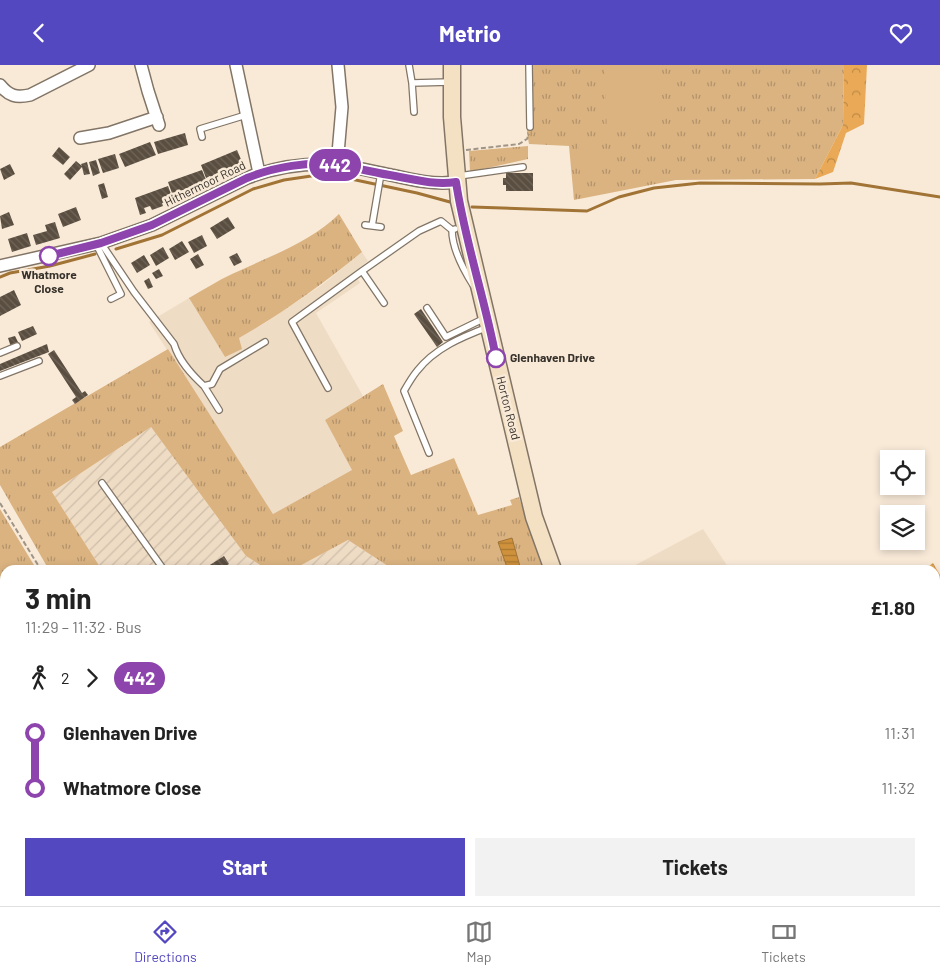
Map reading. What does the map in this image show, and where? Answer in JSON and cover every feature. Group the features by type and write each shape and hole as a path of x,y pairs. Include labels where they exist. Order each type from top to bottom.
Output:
{"street":[{"path":"0,85 7,93 19,97 30,95 89,65"},
{"path":"80,138 93,131 158,121 141,65"},
{"path":"236,65 259,173"},
{"path":"337,165 342,107 338,65"},
{"name":"Horton Road","path":"452,65 458,228 488,322 534,517 551,565"},
{"name":"Hithermoor Road","path":"0,266 99,243 152,225 259,173 287,167 337,165 380,176 430,183 456,179"}],"lane":[{"path":"409,65 414,112"},
{"path":"529,65 530,127"},
{"path":"412,83 452,82"},
{"path":"202,137 200,129 246,115"},
{"path":"456,179 524,167"},
{"path":"372,226 380,176"},
{"path":"328,388 292,322 419,231 441,221 458,228"},
{"path":"365,225 380,227"},
{"path":"99,243 121,294 111,299"},
{"path":"99,243 174,344 176,352 192,375 204,385 219,410"},
{"path":"362,271 384,303"},
{"path":"426,308 446,337 488,322"},
{"path":"429,453 404,391 417,370 443,347 488,322"},
{"path":"204,385 212,384 220,369 265,342"},
{"path":"0,353 17,346"},
{"path":"0,376 39,361"},
{"path":"102,483 160,565"}],"path":[{"path":"454,152 519,144 527,139 530,127"},
{"path":"0,503 38,565"}],"shaded area":[{"path":"362,252 368,261 354,272 360,283 316,313 363,396 325,420 353,470 273,514 149,322 189,298 225,357 238,338 265,323 323,284"},
{"path":"151,427 246,556 260,565 99,565 52,492"},
{"path":"703,529 727,565 635,565"},
{"path":"512,538 520,565 506,565 498,542"},
{"path":"348,540 386,565 301,565"}],"green space":[{"path":"530,65 844,65 843,125 815,179 676,180 574,200 569,146 529,144 527,133"},
{"path":"604,65 658,65 661,130 607,132"},
{"path":"844,65 867,65 864,124 846,133 833,172 815,179 843,125"},
{"path":"578,145 596,145 598,173 580,174"},
{"path":"528,146 528,159 470,172 469,151"},
{"path":"339,214 362,252 302,298 239,338 242,349 225,357 189,298 226,277 302,241 316,233"},
{"path":"168,349 273,514 352,470 325,420 383,384 403,431 394,436 411,475 454,458 478,515 512,505 510,500 519,497 541,565 386,565 348,540 301,565 260,565 246,556 151,427 52,492 99,565 46,565 0,485 0,447"},
{"path":"0,509 34,565 0,565"}],"building":[{"path":"185,133 188,145 158,154 154,142"},
{"path":"150,142 156,155 125,167 119,154"},
{"path":"59,147 70,157 63,165 52,156"},
{"path":"237,150 243,164 228,172 227,169 220,172 221,174 211,179 210,176 206,178 201,165"},
{"path":"115,154 119,168 103,173 98,159"},
{"path":"96,160 100,173 93,176 89,162"},
{"path":"76,161 82,166 81,164 87,162 90,174 84,175 82,167 70,180 64,174"},
{"path":"10,164 15,174 4,180 0,169"},
{"path":"202,170 208,185 203,186 203,184 187,192 186,189 177,192 178,194 173,196 168,182"},
{"path":"506,173 533,173 533,191 506,191 506,185 503,185 503,178 506,178"},
{"path":"104,183 108,197 102,199 98,185"},
{"path":"168,186 174,202 162,203 163,206 152,210 150,206 144,208 146,213 140,215 135,198"},
{"path":"76,207 81,220 63,227 58,214"},
{"path":"9,212 14,225 2,229 0,216"},
{"path":"228,217 235,228 217,239 210,228"},
{"path":"55,222 60,238 36,245 33,235 47,231 45,225"},
{"path":"27,233 31,246 12,252 8,239"},
{"path":"202,235 207,246 194,253 188,242"},
{"path":"182,241 189,252 175,260 169,249"},
{"path":"163,247 169,258 156,266 150,255"},
{"path":"237,253 242,262 234,266 229,257"},
{"path":"198,254 204,265 196,269 190,259"},
{"path":"144,255 150,265 137,273 131,263"},
{"path":"159,269 163,276 156,279 152,273"},
{"path":"149,278 153,287 148,289 144,281"},
{"path":"14,290 21,305 0,316 0,297"},
{"path":"421,309 443,342 437,347 414,314"},
{"path":"33,326 37,334 22,341 18,332"},
{"path":"15,336 19,344 11,347 8,338"},
{"path":"47,344 49,352 0,371 0,364"},
{"path":"54,350 82,393 85,391 88,395 75,404 72,400 76,397 48,354"},
{"path":"224,556 229,564 227,565 210,565"}],"waterway":[{"path":"116,249 162,235 253,189 284,180 318,175 351,179 450,202"},
{"path":"472,207 587,211 619,197 654,188 700,183 851,183 940,197"},
{"path":"0,277 10,273 50,266 95,254"}],"bus line":[{"name":"442","path":"49,256 101,243 152,225 247,178 259,173 287,167 321,164 337,165 430,183 456,182 481,300 490,326 496,358"}],"place":[{"name":"Whatmore Close","path":"49,256"},
{"name":"Glenhaven Drive","path":"496,358"}]}
